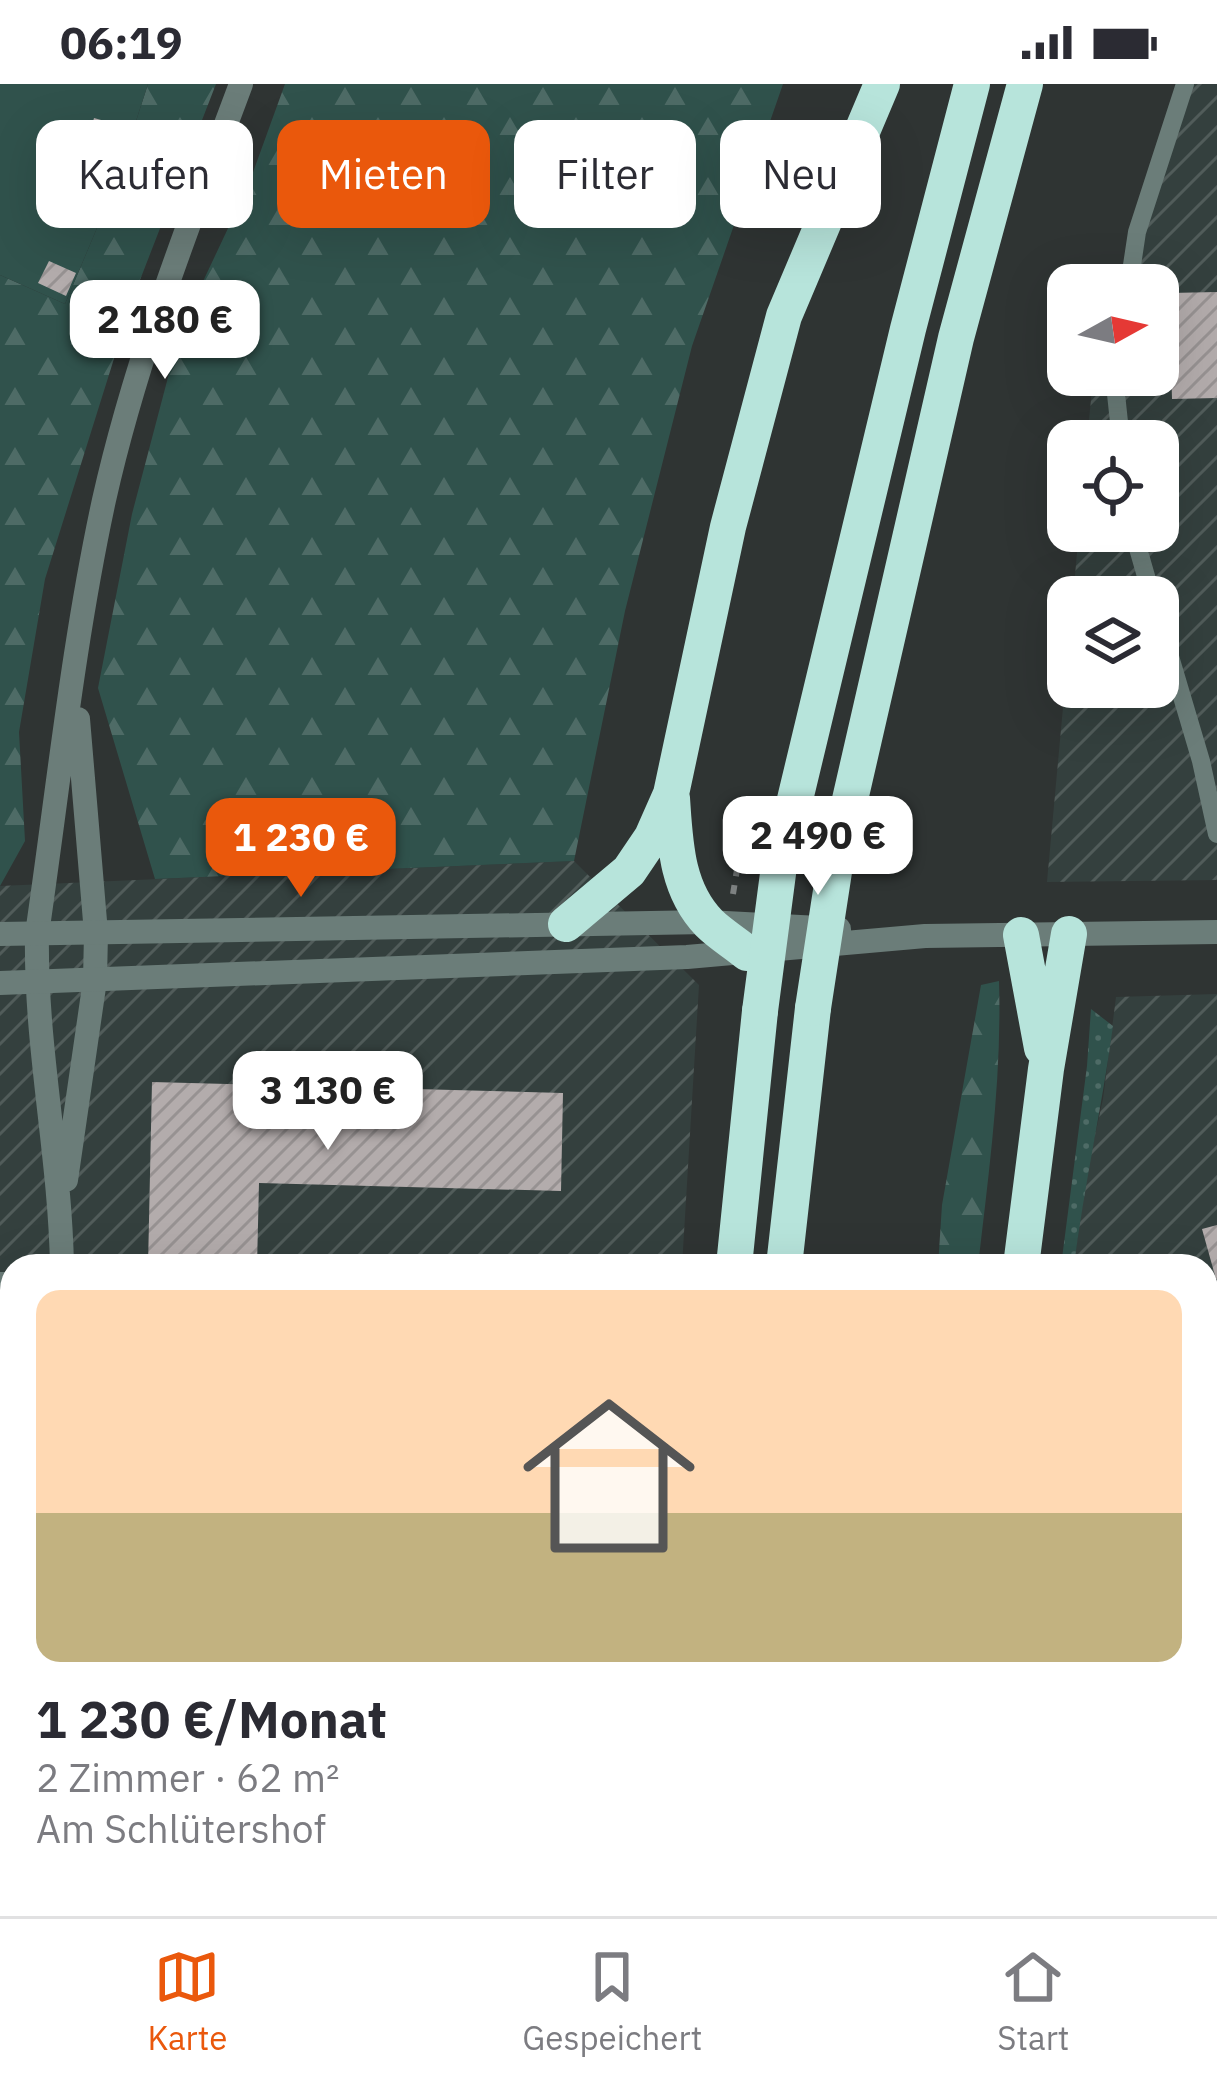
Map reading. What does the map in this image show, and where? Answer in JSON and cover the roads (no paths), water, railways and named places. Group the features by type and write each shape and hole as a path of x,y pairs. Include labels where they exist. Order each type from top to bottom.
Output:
{"highway":[{"path":"566,924 629,871 652,837 671,794 728,527 784,316 882,84"},
{"path":"735,1254 779,866 971,84"},
{"path":"785,1254 813,1008 835,865 956,338 1025,84"},
{"path":"671,794 683,883 707,922 747,953"},
{"path":"1023,1254 1069,934"},
{"path":"1021,935 1046,1069"}],"street":[{"path":"62,1254 36,982 37,934 83,608 136,372 241,84"},
{"path":"61,1218 95,980 96,933 74,678"},
{"path":"0,934 707,922 925,936 1217,932"},
{"path":"0,982 747,953 925,936"}],"lane":[{"path":"1132,264 1137,232 1185,84"},
{"path":"1179,687 1213,793 1217,834"}]}
